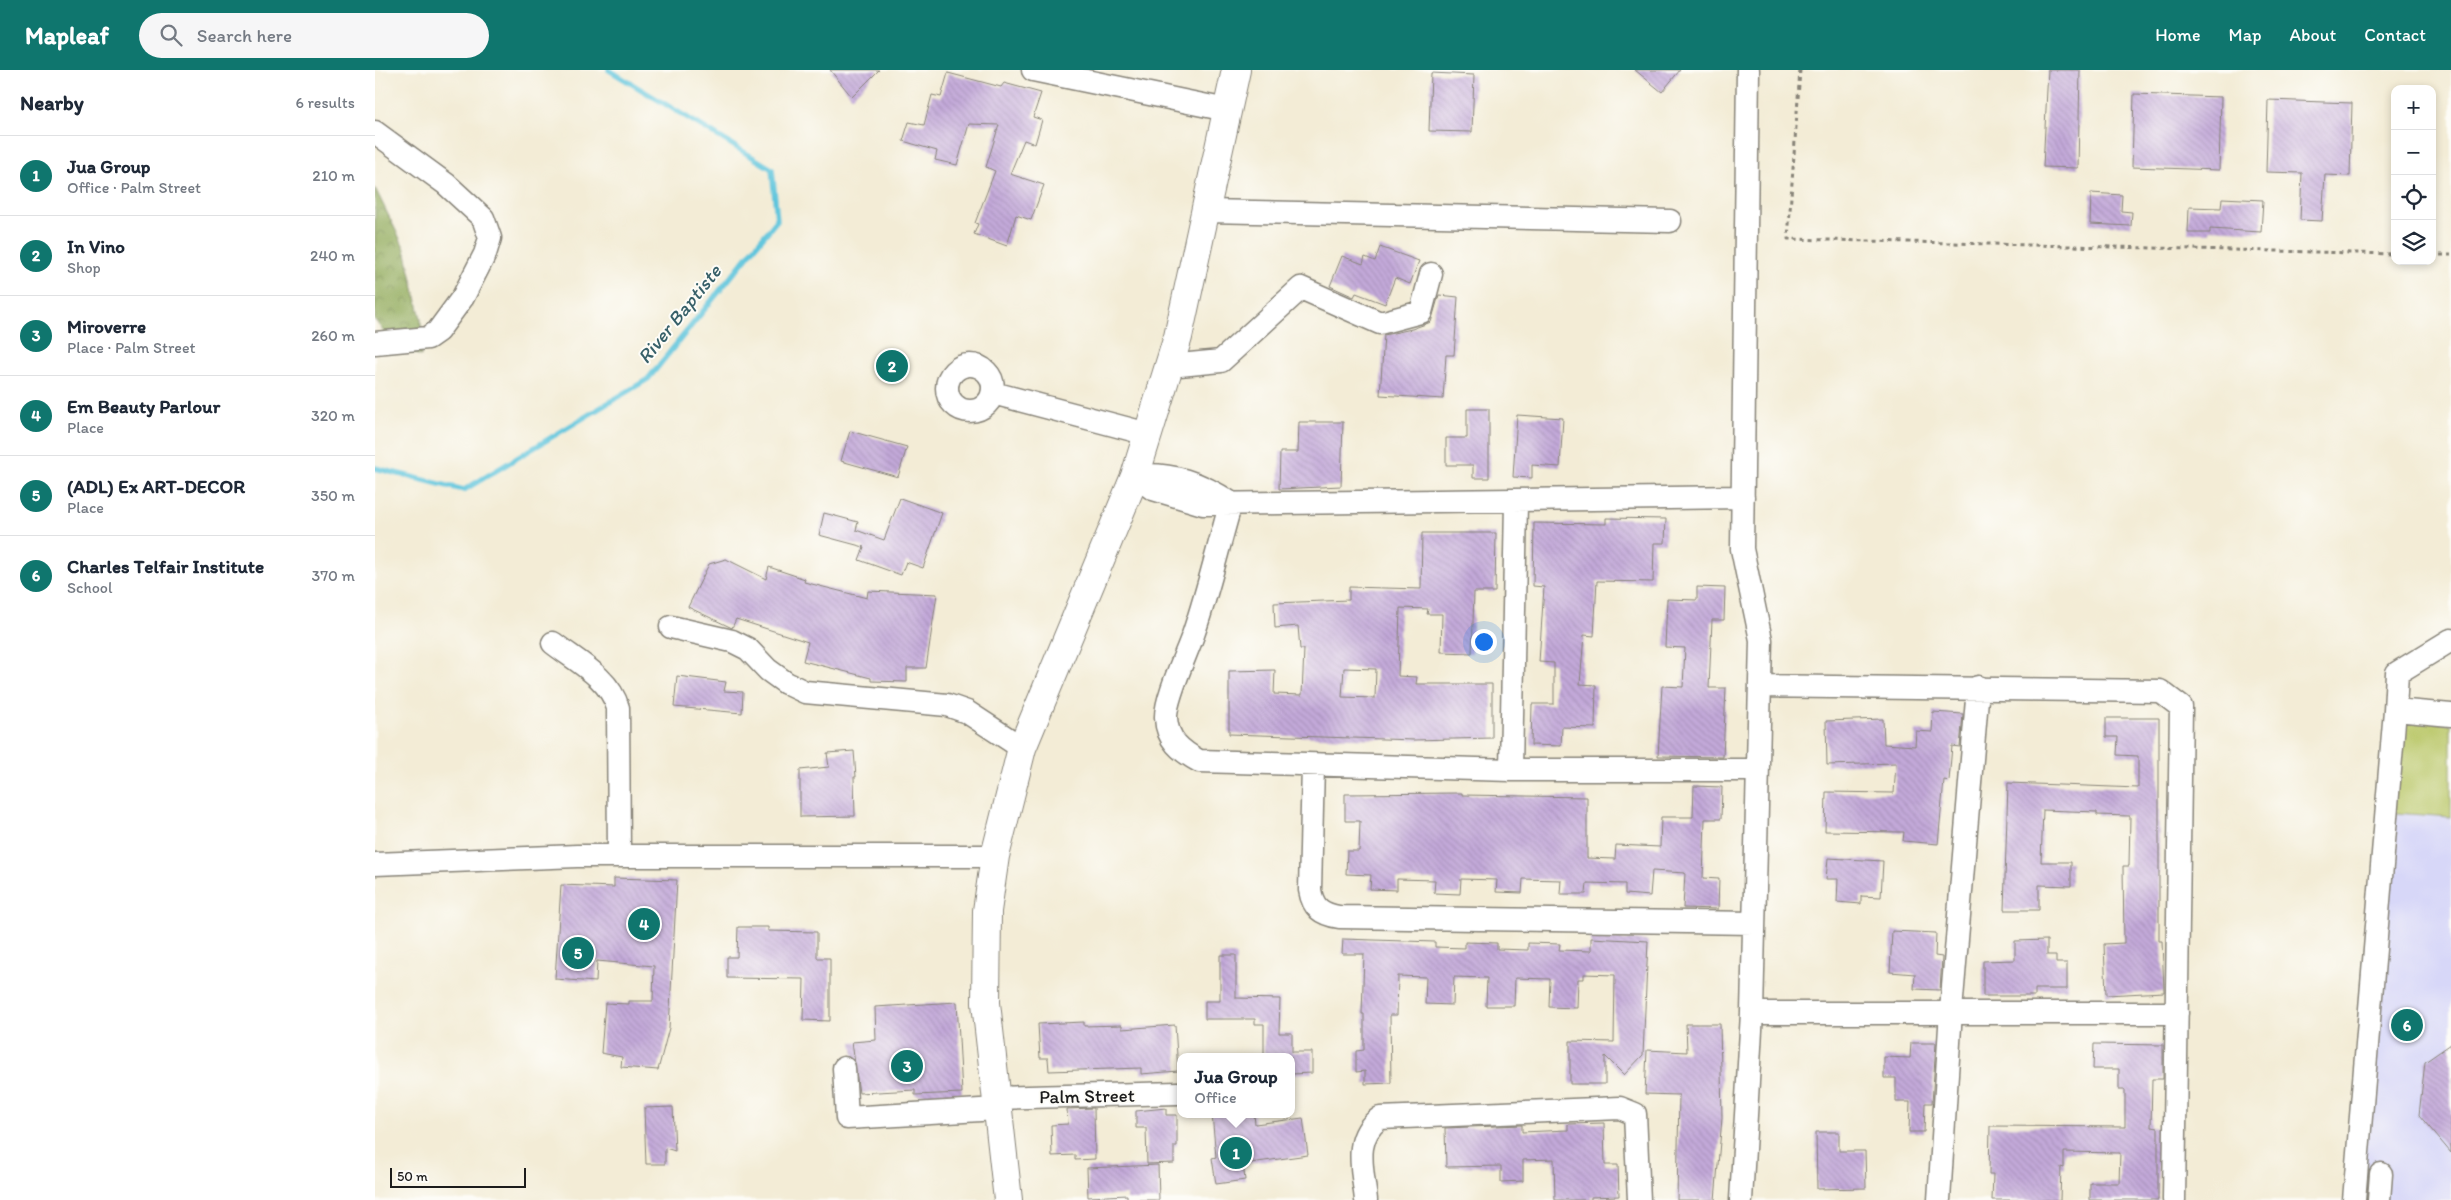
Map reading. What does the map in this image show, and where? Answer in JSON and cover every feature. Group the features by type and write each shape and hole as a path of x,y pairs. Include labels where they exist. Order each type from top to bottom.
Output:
{"main road":[{"path":"1008,1200 986,1003 987,911 995,856 1022,748 1135,476 1178,337 1236,70"}],"street":[{"path":"1033,70 1227,110"},
{"path":"1741,1200 1752,1013 1761,640 1742,549 1748,70"},
{"path":"375,132 446,184 483,218 490,238 485,254 463,297 438,331 428,338 378,343"},
{"path":"1205,211 1670,221"},
{"path":"1169,366 1221,362 1301,288 1380,323 1421,312 1431,274"},
{"path":"993,392 1148,434"},
{"path":"1135,476 1153,489 1203,504 1516,502 1743,497"},
{"path":"1511,770 1516,502"},
{"path":"1231,503 1193,633 1169,699 1166,718 1171,738 1181,752 1199,761 1313,765 1511,770 1757,770"},
{"path":"671,627 731,641 748,649 768,670 786,683 805,692 947,705 967,712 1022,748"},
{"path":"2354,1200 2397,673 2451,640"},
{"path":"553,643 605,684 614,694 618,708 619,856"},
{"path":"1760,686 1978,687 2160,691 2181,707 2174,1200"},
{"path":"1939,1200 1951,1012 1978,687"},
{"path":"2395,710 2451,714"},
{"path":"1313,765 1311,890 1312,900 1317,909 1326,915 1339,918 1754,922"},
{"path":"375,864 619,856 995,856"},
{"path":"1752,1013 2177,1013"},
{"name":"Palm Street","path":"844,1068 847,1118 996,1104 1177,1094"},
{"path":"1366,1200 1361,1142 1369,1126 1379,1118 1620,1108 1635,1114 1639,1200"},
{"path":"2379,1200 2381,1174"}],"path":[{"path":"1800,70 1788,239 2391,254"},
{"path":"2436,255 2451,255"}],"shaded area":[{"path":"2391,718 2451,724 2451,1200 2349,1200"}],"green space":[{"path":"375,188 405,249 421,319 421,356 391,342 375,320"},
{"path":"2391,718 2451,724 2451,817 2381,812"}],"building":[{"path":"830,70 879,70 852,97"},
{"path":"1635,70 1680,70 1662,92"},
{"path":"2048,70 2080,70 2078,168 2043,167"},
{"path":"948,73 1001,87 1004,83 1041,93 1033,117 1042,120 1035,144 1024,140 1010,174 1044,185 1031,220 1016,215 1007,246 974,234 978,224 975,223 995,171 986,167 999,125 969,124 957,165 935,160 937,151 903,141 909,122 924,125 932,95 941,97"},
{"path":"1431,73 1474,75 1472,132 1429,131"},
{"path":"2134,94 2221,97 2219,170 2132,167"},
{"path":"2268,100 2352,103 2350,176 2325,175 2322,221 2300,220 2302,173 2266,172"},
{"path":"2091,193 2122,195 2121,211 2132,212 2131,226 2090,224"},
{"path":"2222,198 2263,200 2261,232 2210,229 2210,233 2188,233 2189,207 2221,208"},
{"path":"1380,247 1419,261 1410,284 1395,278 1385,304 1356,293 1354,297 1330,286 1342,256 1363,264 1365,257 1375,261"},
{"path":"1439,295 1458,297 1454,355 1446,355 1443,399 1380,395 1384,335 1412,329 1431,322"},
{"path":"1467,409 1489,409 1489,478 1473,478 1473,465 1446,465 1446,438 1467,438"},
{"path":"1517,415 1563,418 1560,467 1532,465 1532,478 1513,477"},
{"path":"1299,422 1343,422 1341,486 1279,489 1280,452 1298,452"},
{"path":"850,431 907,447 898,477 841,461"},
{"path":"900,498 942,513 923,568 906,562 901,575 859,560 864,547 819,535 824,513 858,522 856,530 884,540"},
{"path":"1606,518 1666,519 1665,543 1654,543 1653,582 1597,581 1594,636 1584,635 1580,684 1596,685 1595,728 1562,727 1561,746 1531,745 1532,704 1554,704 1554,663 1539,662 1544,587 1533,586 1534,523 1606,524"},
{"path":"1422,533 1496,533 1495,592 1474,592 1472,653 1441,652 1442,614 1427,614 1428,609 1400,608 1398,676 1417,677 1416,684 1492,684 1492,738 1414,740 1229,734 1229,671 1275,670 1274,694 1302,695 1304,649 1300,649 1298,626 1275,628 1274,603 1349,600 1349,587 1421,589","holes":["1344,668 1376,669 1375,698 1342,697"]},
{"path":"726,559 766,579 769,567 805,579 804,582 867,598 868,591 937,594 926,668 907,668 907,682 871,681 871,678 803,661 808,642 736,619 732,628 688,607 709,564"},
{"path":"1697,587 1725,588 1724,620 1712,620 1709,688 1726,688 1723,757 1658,756 1662,686 1683,687 1685,648 1665,647 1667,599 1697,600"},
{"path":"677,676 726,682 724,691 743,692 742,713 674,707"},
{"path":"1933,712 1963,714 1960,747 1952,746 1949,781 1944,780 1938,844 1903,841 1904,832 1825,831 1826,792 1894,793 1896,763 1827,765 1826,721 1883,719 1884,744 1915,746 1916,731 1932,732"},
{"path":"2106,718 2159,718 2159,941 2162,941 2164,992 2106,995 2104,944 2124,943 2123,866 2129,866 2130,816 2097,815 2097,812 2043,810 2041,862 2071,862 2071,886 2039,885 2039,910 2004,910 2008,783 2138,788 2138,756 2117,755 2118,737 2106,737"},
{"path":"854,751 856,777 854,777 855,816 800,817 800,770 829,767 827,753"},
{"path":"1694,786 1722,787 1721,819 1705,819 1703,878 1719,879 1718,909 1683,908 1685,873 1652,871 1650,896 1625,894 1625,884 1587,883 1586,894 1560,894 1561,880 1523,879 1522,893 1496,892 1497,880 1461,879 1460,894 1434,893 1435,880 1397,879 1397,890 1370,889 1371,875 1346,874 1347,851 1359,851 1360,821 1345,821 1345,794 1462,793 1462,795 1587,797 1587,858 1615,859 1616,845 1660,847 1661,817 1693,817"},
{"path":"1828,858 1883,861 1881,897 1861,896 1861,904 1837,902 1838,879 1826,879"},
{"path":"614,878 677,880 669,1028 658,1070 621,1067 622,1057 601,1053 605,1003 629,1004 629,1001 653,1001 654,966 597,961 596,982 555,979 561,885 614,887"},
{"path":"738,927 768,927 768,931 817,932 817,958 830,958 830,1021 803,1020 804,979 727,978 727,957 737,957"},
{"path":"1892,931 1936,933 1935,956 1942,957 1940,990 1914,989 1915,974 1890,972"},
{"path":"1591,938 1648,941 1643,1055 1624,1075 1605,1056 1605,1084 1570,1084 1570,1041 1614,1042 1615,975 1584,974 1584,979 1578,979 1577,1008 1549,1007 1550,979 1515,978 1514,1006 1486,1006 1487,978 1454,977 1453,1005 1425,1004 1426,977 1398,976 1397,1015 1390,1015 1391,1083 1365,1084 1365,1071 1356,1072 1356,1051 1364,1050 1364,1014 1362,1014 1364,954 1342,954 1343,939 1435,942 1435,947 1465,948 1465,942 1497,943 1497,949 1528,950 1528,943 1560,944 1559,950 1591,951"},
{"path":"2047,940 2047,955 2056,955 2056,963 2067,963 2067,989 2035,989 2035,996 1983,996 1983,961 2015,960 2015,941"},
{"path":"1220,955 1236,955 1236,998 1280,999 1279,1033 1292,1033 1292,1052 1312,1052 1312,1073 1295,1074 1295,1053 1264,1053 1264,1024 1255,1024 1255,1019 1205,1019 1205,1001 1220,1001"},
{"path":"957,1002 962,1093 915,1095 915,1090 859,1093 852,1042 876,1040 875,1007"},
{"path":"1084,1022 1084,1026 1122,1025 1122,1029 1175,1025 1177,1071 1141,1074 1141,1068 1049,1071 1048,1058 1040,1058 1038,1024"},
{"path":"1686,1024 1720,1024 1722,1118 1715,1200 1677,1200 1679,1095 1645,1094 1647,1050 1687,1052"},
{"path":"1911,1043 1936,1043 1932,1103 1925,1103 1924,1132 1909,1132 1910,1102 1896,1102 1896,1078 1884,1078 1884,1057 1910,1058"},
{"path":"2094,1044 2163,1045 2163,1079 2152,1079 2151,1127 2158,1128 2158,1200 2090,1200 2090,1183 2119,1183 2120,1153 2064,1152 2064,1168 2061,1167 2060,1200 1992,1200 1993,1174 1989,1174 1990,1126 2125,1127 2125,1090 2119,1090 2119,1069 2093,1069"},
{"path":"2451,1044 2451,1153 2419,1115 2425,1062"},
{"path":"673,1107 675,1151 665,1148 665,1164 646,1164 644,1108"},
{"path":"1094,1108 1095,1159 1075,1160 1075,1155 1052,1156 1051,1125 1068,1124 1067,1109"},
{"path":"1166,1108 1166,1115 1177,1115 1177,1146 1174,1146 1174,1163 1147,1164 1146,1128 1136,1128 1136,1111"},
{"path":"1212,1118 1254,1118 1255,1124 1303,1118 1308,1155 1243,1164 1245,1180 1216,1184 1212,1158 1216,1157"},
{"path":"1604,1123 1605,1165 1618,1165 1619,1196 1591,1197 1591,1200 1555,1200 1554,1159 1523,1160 1523,1181 1501,1182 1501,1166 1446,1167 1445,1128 1522,1125 1522,1132 1568,1130 1568,1124"},
{"path":"1816,1132 1839,1132 1839,1151 1865,1151 1866,1188 1817,1189"},
{"path":"1158,1165 1159,1200 1127,1200 1127,1195 1088,1197 1087,1168"}],"waterway":[{"name":"River Baptiste","path":"375,468 464,490 648,379 777,220 772,169 609,70"}],"place":[{"name":"In Vino","path":"892,366"},
{"name":"Em Beauty Parlour","path":"644,924"},
{"name":"(ADL) Ex ART-DECOR","path":"578,953"},
{"name":"Charles Telfair Institute","path":"2407,1025"},
{"name":"Miroverre","path":"907,1066"},
{"name":"Jua Group","path":"1236,1153"}]}
